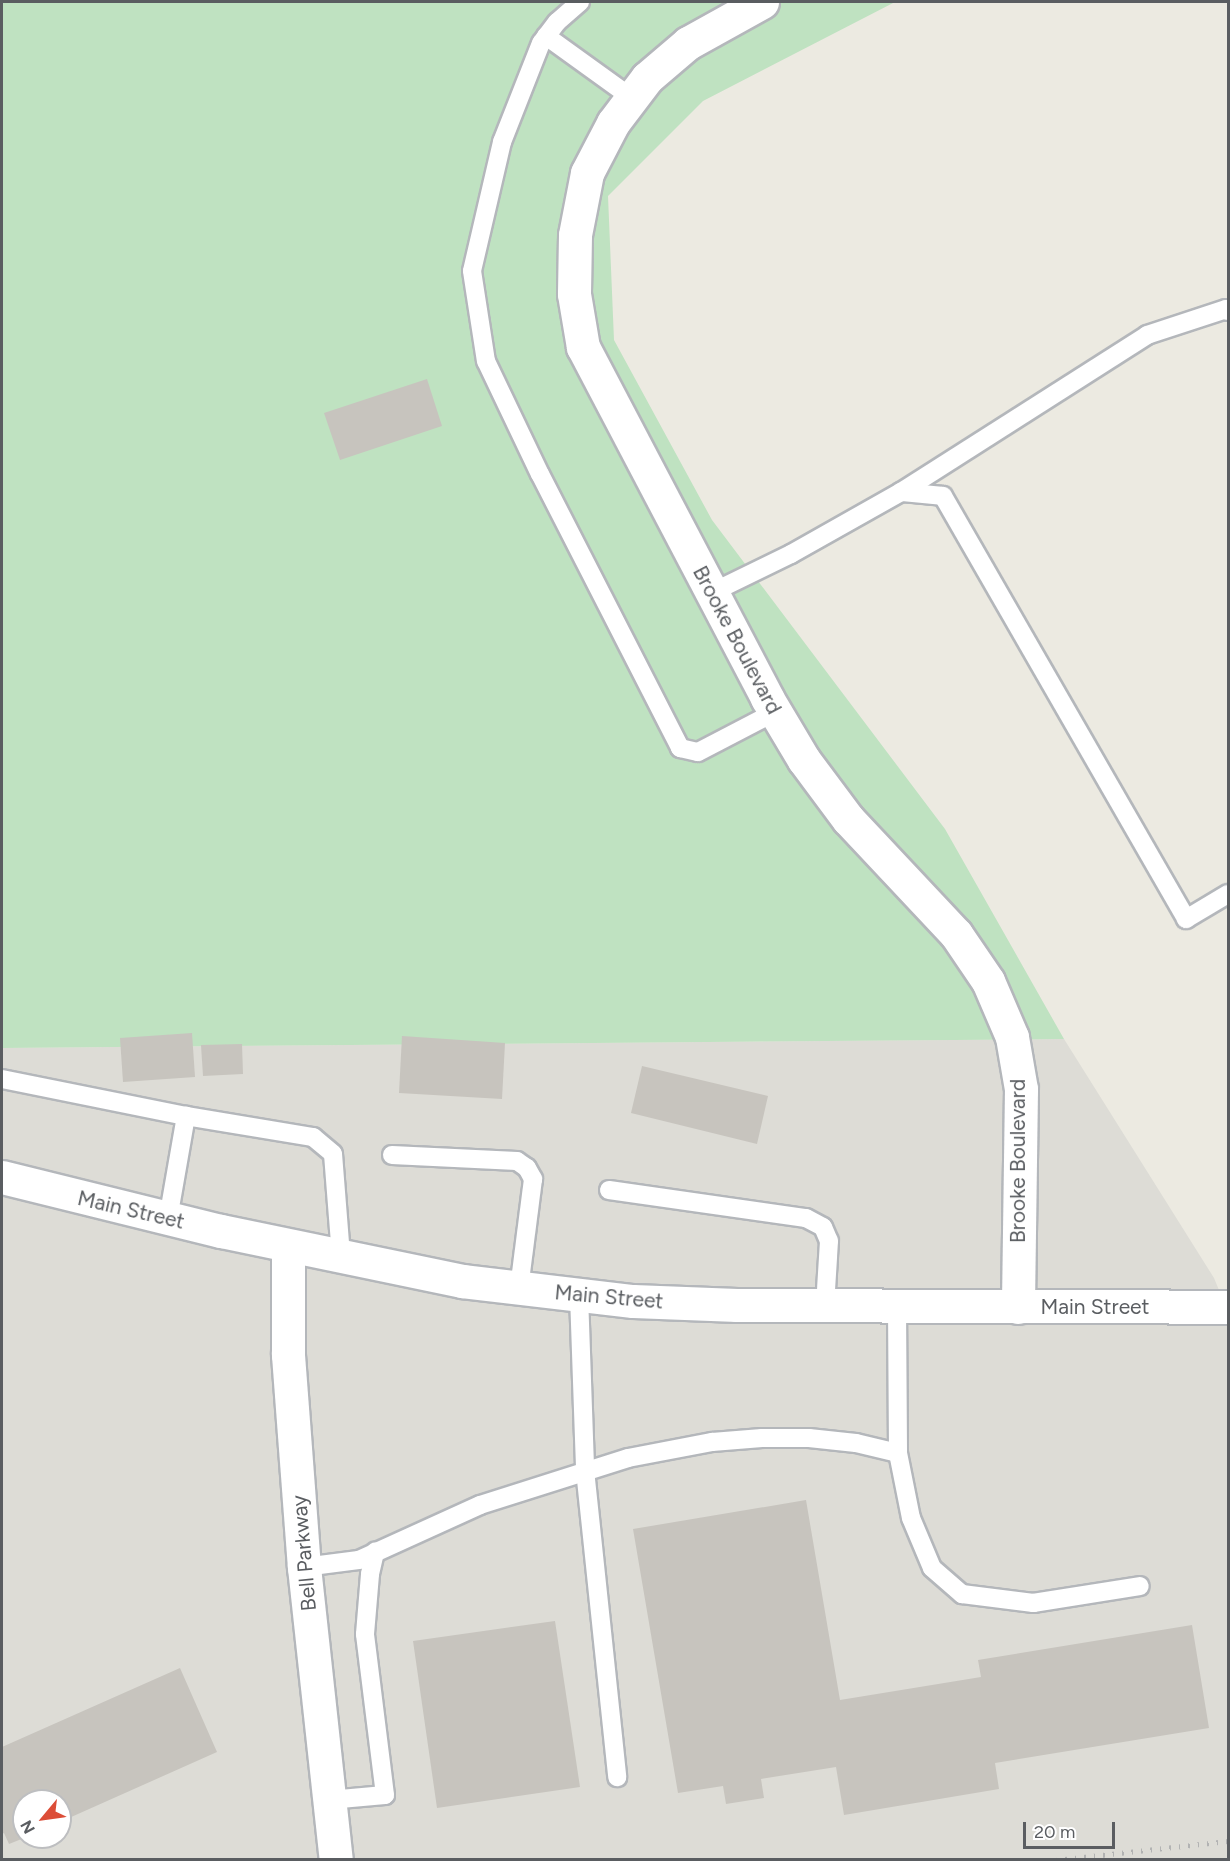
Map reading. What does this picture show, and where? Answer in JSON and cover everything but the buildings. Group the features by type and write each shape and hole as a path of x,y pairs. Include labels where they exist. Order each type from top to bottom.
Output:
{"street":[{"name":"Brooke Boulevard","path":"762,2 688,43 647,78 613,123 587,173 575,235 574,294 583,346 711,593 775,712 804,760 848,819 956,934 988,981 1012,1037 1021,1089 1018,1307"},
{"name":"Main Street","path":"2,1177 168,1219 462,1281 633,1301 825,1306 1228,1306"},
{"name":"Bell Parkway","path":"288,1246 288,1356 304,1567 336,1860"}],"lane":[{"path":"580,2 556,22 546,36 502,142 472,271 486,361 540,474 680,748 698,752 775,712"},
{"path":"546,36 632,98"},
{"path":"711,593 791,554 901,492 1148,335 1228,310"},
{"path":"901,492 943,496 1186,919 1228,894"},
{"path":"2,1079 186,1116 313,1137 333,1154 341,1256"},
{"path":"168,1219 186,1116"},
{"path":"392,1155 517,1161 527,1168 533,1179 519,1288"},
{"path":"609,1190 806,1218 823,1227 829,1241 825,1306"},
{"path":"579,1295 585,1470 617,1778"},
{"path":"897,1306 898,1453 911,1518 932,1568 962,1594 1033,1603 1140,1587"},
{"path":"304,1567 359,1560 480,1505 628,1458 712,1442 762,1438 808,1438 856,1443 898,1453"},
{"path":"328,1800 385,1795 365,1631 370,1574 375,1552"}],"shaded area":[{"path":"1064,1039 1214,1278 1228,1312 1228,1859 2,1859 2,1048"}],"green space":[{"path":"2,2 895,2 703,101 608,196 614,340 712,520 945,829 1064,1039 2,1048"}],"railway":[{"path":"1056,1860 1228,1841"}]}
